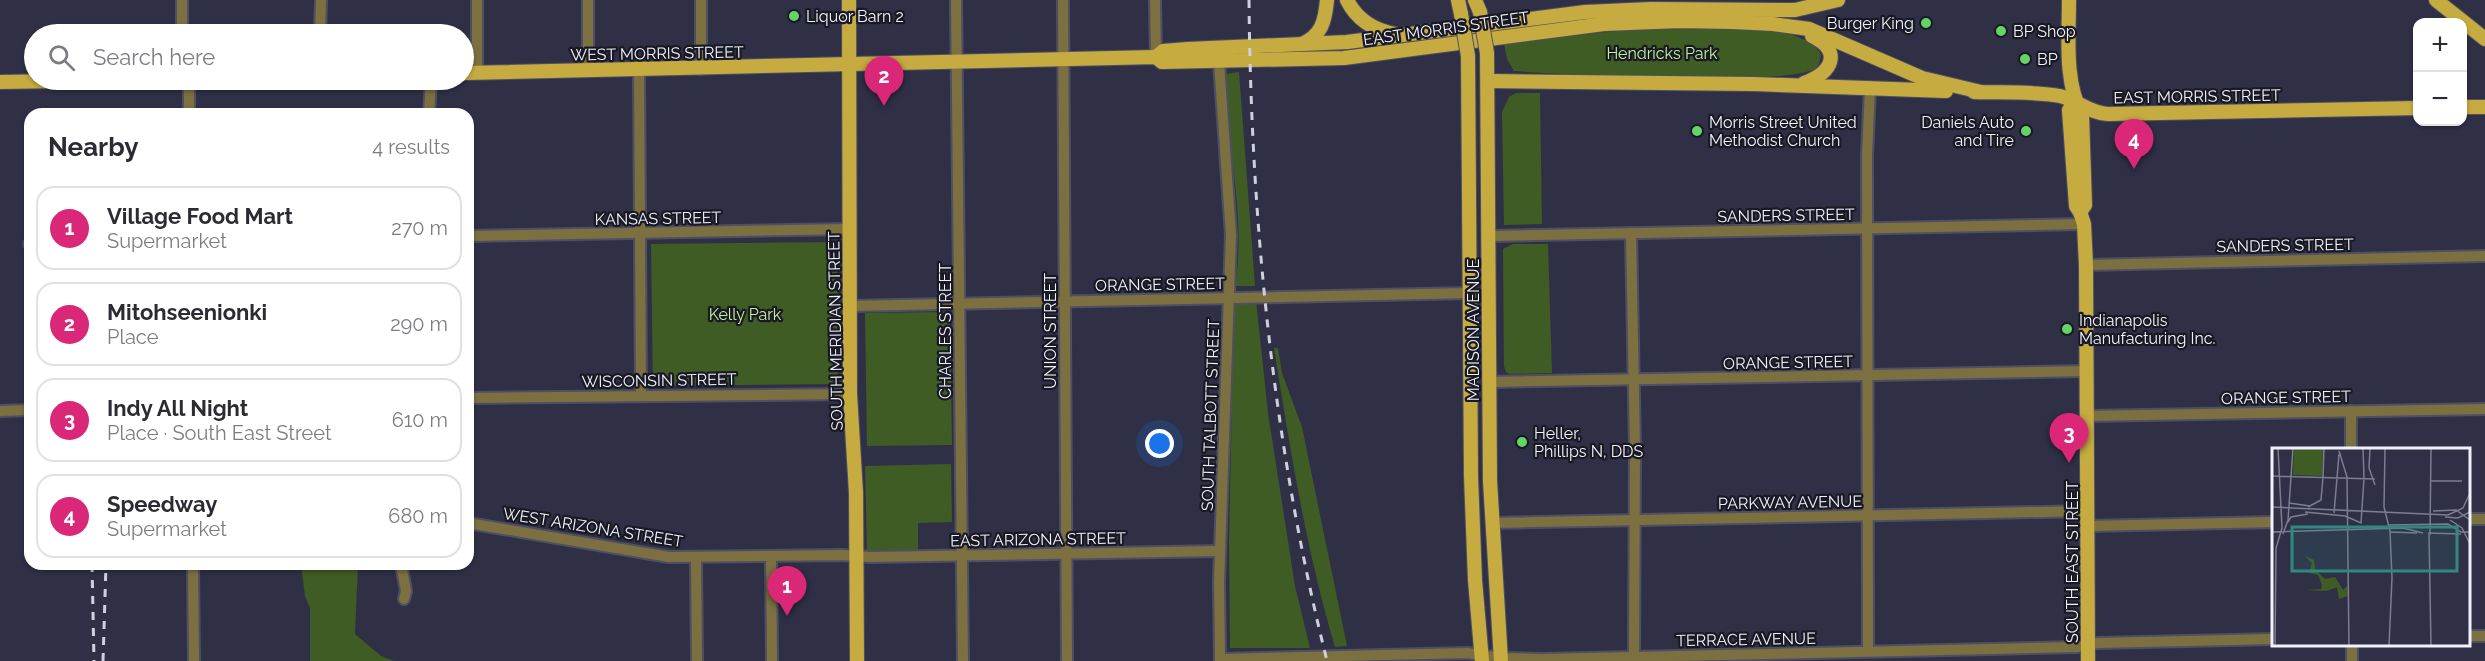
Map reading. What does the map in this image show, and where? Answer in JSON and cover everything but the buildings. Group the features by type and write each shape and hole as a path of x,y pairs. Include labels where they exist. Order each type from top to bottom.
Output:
{"main road":[{"name":"SOUTH MERIDIAN STREET","path":"849,0 850,394 856,493 857,661"},
{"path":"1296,46 1311,40 1321,29 1327,0"},
{"path":"1347,0 1359,18 1374,29 1397,34 1418,35"},
{"path":"1786,10 1805,0"},
{"name":"EAST MORRIS STREET","path":"850,64 1156,57 1163,51 1296,46 1418,35 1585,12 1651,9 1786,10 1814,7 1838,0"},
{"name":"SOUTH EAST STREET","path":"2069,0 2070,77 2075,102 2069,110 2070,131 2076,206 2082,218 2086,265 2088,661"},
{"path":"2436,0 2485,39"},
{"name":"MADISON AVENUE","path":"1477,6 1487,53 1489,81 1492,523 1501,660"},
{"name":"MADISON AVENUE","path":"1460,7 1468,56 1471,498 1481,658"},
{"name":"EAST MORRIS STREET","path":"1156,57 1162,62 1344,58 1623,23 1680,21 1773,24 1809,29 1922,78 1981,92"},
{"path":"1773,24 1807,33 1823,42 1830,52 1826,71 1820,77 1798,86"},
{"name":"WEST MORRIS STREET","path":"474,73 850,64"},
{"name":"EAST MORRIS STREET","path":"1489,81 1798,86 1981,92 2056,96 2075,102 2090,111 2108,114 2413,108"},
{"path":"0,82 24,82"},
{"path":"2467,107 2485,107"}],"street":[{"path":"182,24 183,0"},
{"path":"320,24 321,0"},
{"path":"474,31 477,0"},
{"path":"588,0 588,71"},
{"path":"701,0 701,69"},
{"name":"CHARLES STREET","path":"956,0 963,661"},
{"name":"UNION STREET","path":"1063,0 1067,661"},
{"path":"1155,0 1156,57"},
{"name":"SOUTH TALBOTT STREET","path":"1219,62 1231,235 1220,551 1220,660"},
{"path":"639,70 641,396"},
{"path":"1868,651 1867,228 1870,88"},
{"path":"189,90 189,108"},
{"path":"429,108 430,90"},
{"name":"SANDERS STREET","path":"1489,236 1867,228 2082,218"},
{"name":"KANSAS STREET","path":"474,236 849,229"},
{"path":"1631,232 1635,520 1634,659"},
{"name":"SANDERS STREET","path":"2086,265 2485,256"},
{"name":"ORANGE STREET","path":"850,306 1470,292"},
{"name":"ORANGE STREET","path":"1490,382 2087,371"},
{"name":"WISCONSIN STREET","path":"474,398 850,394"},
{"name":"ORANGE STREET","path":"2087,416 2485,409"},
{"path":"0,411 24,410"},
{"path":"2351,411 2351,448"},
{"name":"PARKWAY AVENUE","path":"1492,523 2088,511"},
{"path":"2088,526 2272,522"},
{"name":"WEST ARIZONA STREET","path":"474,524 662,556 857,556"},
{"name":"EAST ARIZONA STREET","path":"857,556 1220,551"},
{"path":"771,556 772,661"},
{"path":"696,557 697,661"},
{"path":"193,570 194,661"},
{"path":"402,570 406,591 404,599"},
{"name":"TERRACE AVENUE","path":"1220,660 1467,653 1481,658 1501,660 1739,658 1868,651 2272,639"},
{"path":"1951,649 1951,661"}],"green space":[{"name":"Hendricks Park","path":"1651,28 1774,30 1807,41 1818,49 1821,55 1816,68 1798,74 1765,77 1672,78 1514,71 1507,59 1504,44"},
{"path":"1239,72 1255,286 1235,286 1238,212 1228,130 1225,74"},
{"path":"1516,93 1540,93 1542,224 1504,225 1502,112 1509,97"},
{"name":"Kelly Park","path":"837,242 838,384 653,386 651,244"},
{"path":"1513,244 1548,244 1552,373 1509,374 1504,366 1503,249"},
{"path":"1256,300 1268,413 1295,586 1310,648 1230,648 1229,543 1234,301"},
{"path":"950,312 952,445 867,446 865,313"},
{"path":"1274,348 1278,348 1282,373 1302,427 1347,646 1335,647 1315,573"},
{"path":"951,464 952,522 918,523 918,550 867,551 865,466"},
{"path":"302,570 358,570 355,634 381,656 394,661 310,661 310,608 305,596"}],"railway":[{"path":"1249,0 1254,167 1268,333 1292,498 1327,661"},
{"path":"92,570 94,661"},
{"path":"103,661 106,570"}],"place":[{"name":"Liquor Barn 2","path":"794,16"},
{"name":"Burger King","path":"1926,23"},
{"name":"BP Shop","path":"2001,31"},
{"name":"BP","path":"2025,59"},
{"name":"Mitohseenionki","path":"884,106"},
{"name":"Morris Street United Methodist Church","path":"1697,131"},
{"name":"Daniels Auto and Tire","path":"2026,131"},
{"name":"Speedway","path":"2134,169"},
{"name":"Indianapolis Manufacturing Inc.","path":"2067,329"},
{"name":"Heller, Phillips N, DDS","path":"1522,442"},
{"name":"Indy All Night","path":"2069,463"},
{"name":"Village Food Mart","path":"787,616"}]}
